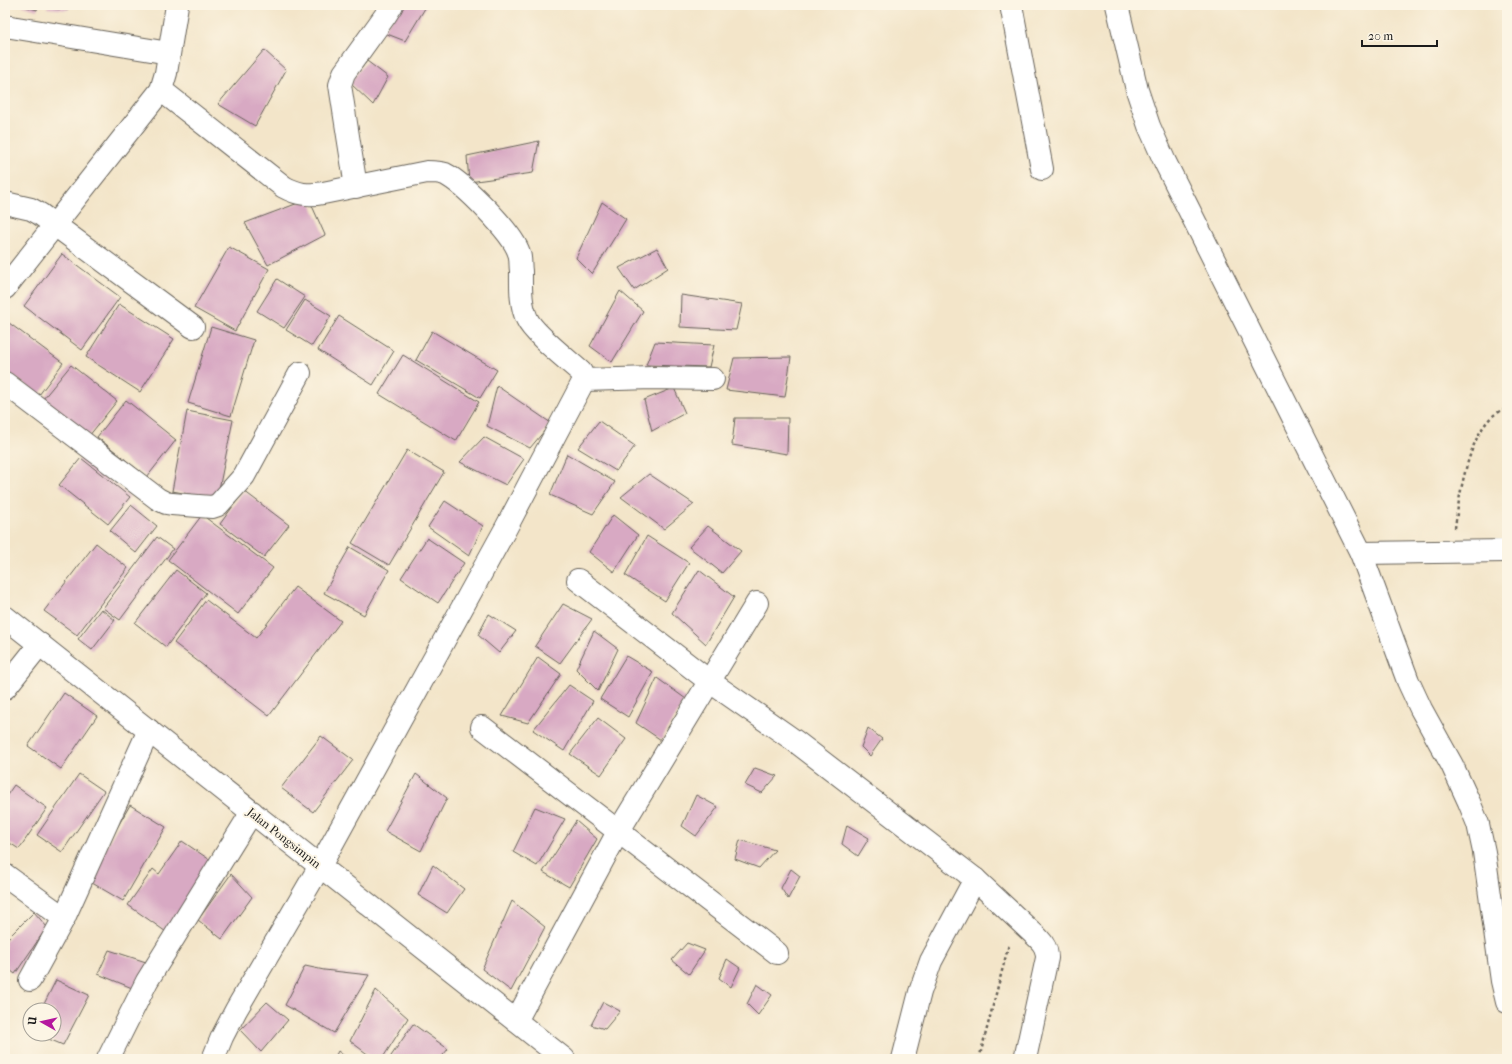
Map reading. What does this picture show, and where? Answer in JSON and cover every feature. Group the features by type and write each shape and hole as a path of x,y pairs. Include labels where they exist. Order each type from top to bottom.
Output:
{"street":[{"path":"5,288 161,90 178,5"},
{"path":"356,186 340,86 344,73 392,5"},
{"path":"1011,5 1042,169"},
{"path":"1117,5 1137,90 1149,126 1165,162 1361,553 1408,681 1421,709 1452,764 1478,824 1487,870 1507,1002"},
{"path":"5,26 169,53"},
{"path":"161,90 292,192 312,195 427,172 436,172 452,178 471,194 500,223 518,250 520,258 522,302 529,323 581,372 584,380 509,521 320,866 236,1010 222,1037 213,1059"},
{"path":"5,203 31,208 56,224 192,327"},
{"path":"5,383 158,499 166,503 212,507 221,503 244,476 300,374"},
{"path":"584,380 652,378 713,379"},
{"path":"1361,553 1507,551"},
{"path":"578,580 709,681 795,741 975,879 1044,945 1047,951 1047,958 1025,1059"},
{"path":"516,1021 618,832 757,603"},
{"name":"Jalan Pongsimpin","path":"5,617 564,1059"},
{"path":"5,688 40,644"},
{"path":"482,727 777,954"},
{"path":"30,980 64,918 149,730"},
{"path":"108,1059 147,980 252,812"},
{"path":"5,874 64,918"},
{"path":"903,1059 920,992 931,962 975,879"}],"path":[{"path":"1451,552 1461,485 1475,440 1487,422 1501,410 1507,409"},
{"path":"979,1059 1016,917"}],"building":[{"path":"21,5 38,5 37,10"},
{"path":"48,5 69,5 68,10 47,8"},
{"path":"402,5 427,5 405,41 382,32"},
{"path":"264,50 286,70 255,126 218,104"},
{"path":"367,61 388,77 373,105 350,83"},
{"path":"539,141 533,173 469,182 467,156"},
{"path":"309,199 325,235 268,265 245,223"},
{"path":"602,202 626,219 592,274 576,258"},
{"path":"229,247 269,269 235,331 194,308"},
{"path":"657,248 668,268 634,290 619,268"},
{"path":"62,254 120,297 82,350 24,306"},
{"path":"277,279 305,297 284,328 257,311"},
{"path":"620,291 643,311 612,362 590,346"},
{"path":"681,295 742,304 736,330 680,327"},
{"path":"305,300 331,316 312,346 286,330"},
{"path":"119,304 174,339 140,392 86,357"},
{"path":"339,316 394,351 373,385 318,350"},
{"path":"5,320 63,363 39,395 5,370"},
{"path":"211,327 254,340 231,416 188,403"},
{"path":"432,331 497,370 480,398 416,360"},
{"path":"655,342 714,345 709,367 646,365"},
{"path":"403,355 479,402 456,441 379,394"},
{"path":"791,357 785,397 726,390 734,358"},
{"path":"71,365 117,401 89,436 43,399"},
{"path":"497,386 551,423 530,448 487,426"},
{"path":"674,388 685,413 652,431 644,400"},
{"path":"126,400 176,440 147,477 97,437"},
{"path":"187,411 233,420 217,499 172,491"},
{"path":"735,418 788,418 787,454 732,445"},
{"path":"599,421 635,446 616,471 578,448"},
{"path":"484,437 524,459 506,485 460,462"},
{"path":"407,450 444,472 389,565 352,543"},
{"path":"567,454 615,482 593,514 550,495"},
{"path":"81,458 130,497 108,524 59,485"},
{"path":"649,474 694,504 664,529 621,497"},
{"path":"244,491 289,525 264,557 220,524"},
{"path":"445,501 483,526 469,556 428,527"},
{"path":"131,505 157,526 136,553 110,531"},
{"path":"202,515 273,568 238,614 168,560"},
{"path":"613,515 638,535 614,572 589,552"},
{"path":"708,526 741,551 722,573 689,547"},
{"path":"647,536 689,563 665,601 625,575"},
{"path":"157,537 173,549 120,620 103,608"},
{"path":"427,538 464,563 438,603 401,578"},
{"path":"96,543 128,568 77,635 44,611"},
{"path":"350,547 389,570 364,615 324,593"},
{"path":"176,570 206,593 166,647 135,623"},
{"path":"699,570 734,597 706,644 672,613"},
{"path":"295,587 341,621 269,716 174,643 206,600 256,638"},
{"path":"563,604 592,619 560,663 535,646"},
{"path":"101,609 115,620 92,650 78,639"},
{"path":"489,614 516,631 499,653 478,635"},
{"path":"594,631 618,649 598,691 576,669"},
{"path":"626,656 653,672 628,717 600,699"},
{"path":"538,657 561,674 528,723 502,716"},
{"path":"657,678 686,699 661,740 636,723"},
{"path":"569,685 593,701 564,751 533,730"},
{"path":"64,693 97,716 61,769 28,746"},
{"path":"598,718 626,739 601,775 570,754"},
{"path":"868,728 882,739 870,756 861,747"},
{"path":"321,736 353,760 313,812 281,788"},
{"path":"755,768 777,776 762,793 745,785"},
{"path":"79,774 104,791 62,852 37,835"},
{"path":"416,774 447,798 421,851 385,831"},
{"path":"14,785 47,808 19,849 5,840 5,798"},
{"path":"696,795 718,807 696,836 682,826"},
{"path":"130,805 166,827 123,901 87,880"},
{"path":"535,807 565,819 537,866 513,852"},
{"path":"576,821 597,839 569,887 543,872"},
{"path":"847,825 869,838 858,856 842,844"},
{"path":"740,840 775,850 759,868 735,859"},
{"path":"182,841 216,864 169,934 128,905 153,869 159,874"},
{"path":"433,865 464,889 447,913 418,895"},
{"path":"791,869 800,876 788,899 781,888"},
{"path":"231,874 252,897 222,939 198,920"},
{"path":"512,901 545,927 511,991 482,969"},
{"path":"34,912 47,927 15,974 5,966 5,941"},
{"path":"687,943 705,950 689,974 672,960"},
{"path":"109,950 149,963 137,990 98,974"},
{"path":"727,959 740,968 731,987 719,978"},
{"path":"305,966 324,970 369,975 334,1033 285,1005"},
{"path":"56,980 89,995 63,1045 56,1042 62,1042 62,1002 45,1002"},
{"path":"757,984 772,995 758,1015 747,1004"},
{"path":"376,990 408,1018 382,1059 374,1059 350,1041"},
{"path":"267,1002 288,1020 261,1052 240,1030"},
{"path":"603,1002 620,1011 605,1029 591,1025"},
{"path":"413,1024 448,1049 440,1059 389,1059"},
{"path":"338,1051 348,1059 334,1059"}]}
